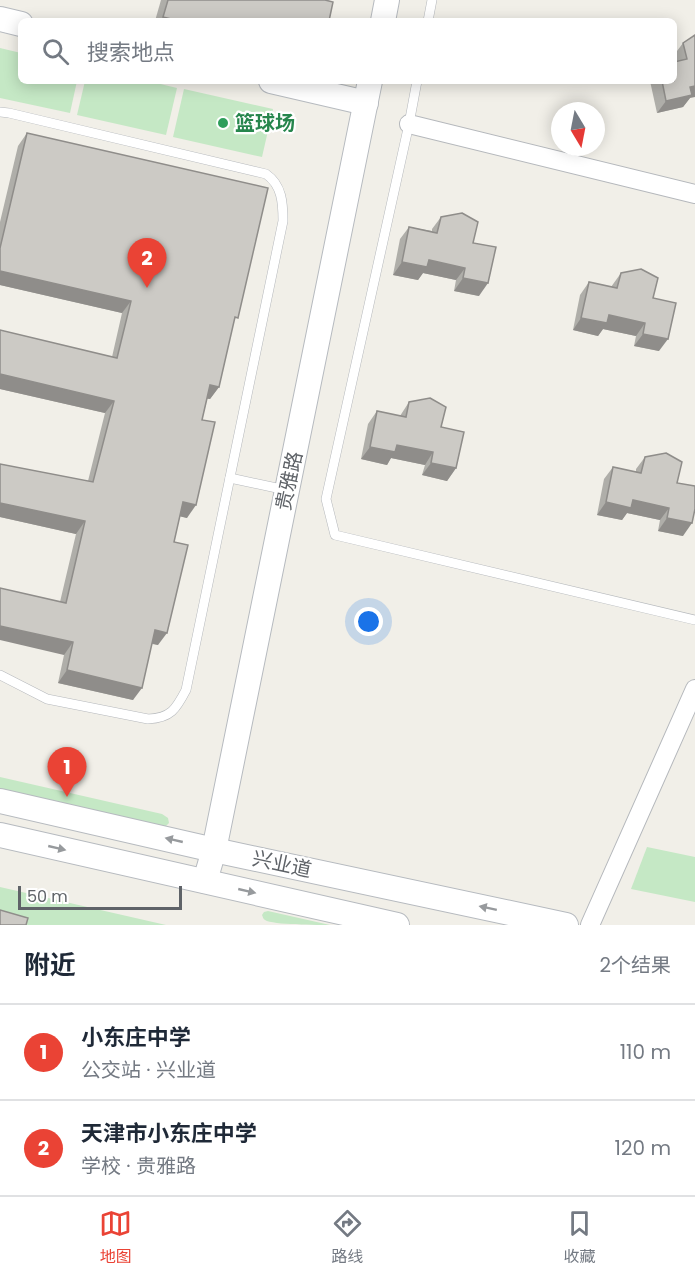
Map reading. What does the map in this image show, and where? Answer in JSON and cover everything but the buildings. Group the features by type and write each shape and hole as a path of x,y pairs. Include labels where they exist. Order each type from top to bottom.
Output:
{"main road":[{"path":"384,18 387,0"},
{"path":"0,19 18,23"},
{"path":"297,84 368,92"},
{"name":"贵雅路","path":"205,881 214,850 368,92"},
{"name":"兴业道","path":"0,801 214,850 566,925"},
{"name":"兴业道","path":"0,835 397,925"}],"street":[{"path":"409,124 695,194"},
{"path":"590,925 695,689"}],"lane":[{"path":"429,18 432,0"},
{"path":"416,84 326,499 335,535 695,620"},
{"path":"0,112 266,174 274,179 283,206 283,221 186,690 173,712 161,718 148,719 47,699 0,675"},
{"path":"230,478 288,490"}],"green space":[{"path":"0,48 18,52 18,84 76,84 70,113 0,98"},
{"path":"84,84 160,84 177,88 166,135 77,115"},
{"name":"篮球场","path":"184,89 273,109 262,157 173,137"},
{"path":"0,777 162,814 168,818 169,823 160,827 0,790"},
{"path":"647,847 695,857 695,902 631,889"},
{"path":"0,887 166,925 0,925"},
{"path":"268,911 330,925 270,922 264,920 262,915"}],"place":[{"name":"篮球场","path":"223,123"},
{"name":"天津市小东庄中学","path":"147,288"},
{"name":"小东庄中学","path":"67,797"}]}
